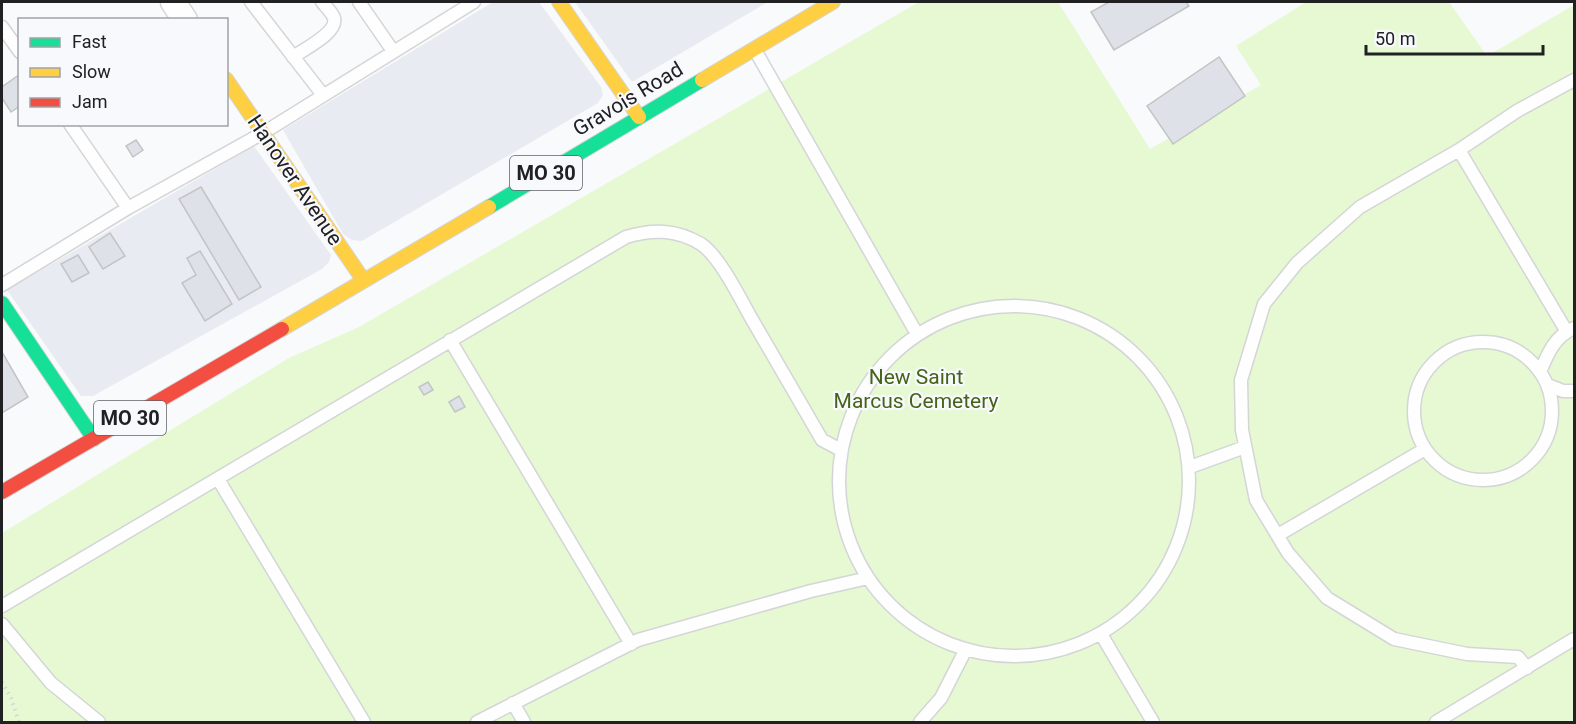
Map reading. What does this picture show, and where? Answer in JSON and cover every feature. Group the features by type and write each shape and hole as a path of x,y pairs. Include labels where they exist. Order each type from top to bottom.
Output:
{"main road":[{"path":"560,2 639,117"},
{"name":"Gravois Road","path":"94,439 834,2"},
{"name":"Hanover Avenue","path":"228,82 364,281"},
{"path":"2,303 94,439"},
{"name":"MO 30","path":"2,492 94,439"}],"street":[{"path":"173,2 184,18"}],"lane":[{"path":"251,2 323,95"},
{"path":"293,57 330,32 333,18 322,2"},
{"path":"359,2 393,51"},
{"path":"2,285 128,208 263,133 474,2"},
{"path":"2,27 18,49"},
{"path":"754,49 917,333"},
{"path":"1527,668 1518,657 1467,654 1394,639 1328,598 1288,553 1256,500 1242,430 1241,380 1264,303 1297,263 1360,207 1459,150 1517,111 1575,80"},
{"path":"71,126 128,208"},
{"path":"1459,150 1571,330 1555,342 1540,372"},
{"path":"2,606 450,340 626,237 639,233 664,230 703,245 724,271 822,440 841,450"},
{"path":"1016,305 1068,313 1115,336 1152,372 1179,416 1190,467 1187,516 1170,563 1141,603 1101,634 1058,651 1012,656 966,649 928,634 895,609 868,578 848,538 838,495 841,450 855,405 881,365 917,333 964,312 1016,305"},
{"path":"450,340 631,644"},
{"path":"1486,342 1507,346 1526,356 1548,385 1553,405 1552,425 1544,444 1532,461 1516,473 1496,479 1476,480 1456,475 1438,464 1425,448 1416,429 1414,407 1418,387 1429,368 1445,354 1464,345 1486,342"},
{"path":"1548,385 1563,392 1575,391"},
{"path":"1190,467 1245,447"},
{"path":"1278,535 1425,448"},
{"path":"218,478 363,723"},
{"path":"477,723 631,644 719,616 868,578"},
{"path":"2,624 51,683 99,723"},
{"path":"1101,634 1153,723"},
{"path":"1436,723 1575,639"},
{"path":"921,723 941,698 966,649"},
{"path":"513,703 524,723"}],"path":[{"path":"2,682 11,698 20,723"}],"shaded area":[{"path":"493,2 539,2 601,87 603,95 598,103 362,241 352,240 343,234 283,130"},
{"path":"575,2 768,2 632,82"},
{"path":"254,146 331,255 329,262 322,269 93,396 81,396 7,290"}],"green space":[{"name":"New Saint Marcus Cemetery","path":"919,2 1058,2 1150,149 1261,85 1236,46 1306,2 1449,2 1487,56 1574,5 1574,722 2,722 2,533 289,358 359,327"}],"building":[{"path":"1109,2 1186,2 1189,6 1114,50 1091,12"},
{"path":"1219,57 1245,96 1173,144 1147,106"},
{"path":"18,76 18,107 11,112 2,98 2,87"},
{"path":"136,140 143,150 133,157 126,146"},
{"path":"201,187 261,287 239,300 179,199"},
{"path":"110,233 125,256 103,269 89,247"},
{"path":"200,251 232,304 205,321 182,283 196,275 187,258"},
{"path":"78,255 89,273 72,282 61,264"},
{"path":"2,352 28,397 2,413"},
{"path":"428,382 433,390 424,395 419,387"},
{"path":"459,396 465,407 455,412 449,402"}],"traffic: fast":[{"path":"489,207 702,80"},
{"path":"2,303 94,439"}],"traffic: slow":[{"path":"559,2 639,117"},
{"path":"702,80 833,2"},
{"path":"228,82 364,281"},
{"path":"282,329 489,207"}],"traffic: jam":[{"path":"2,492 282,329"}]}
